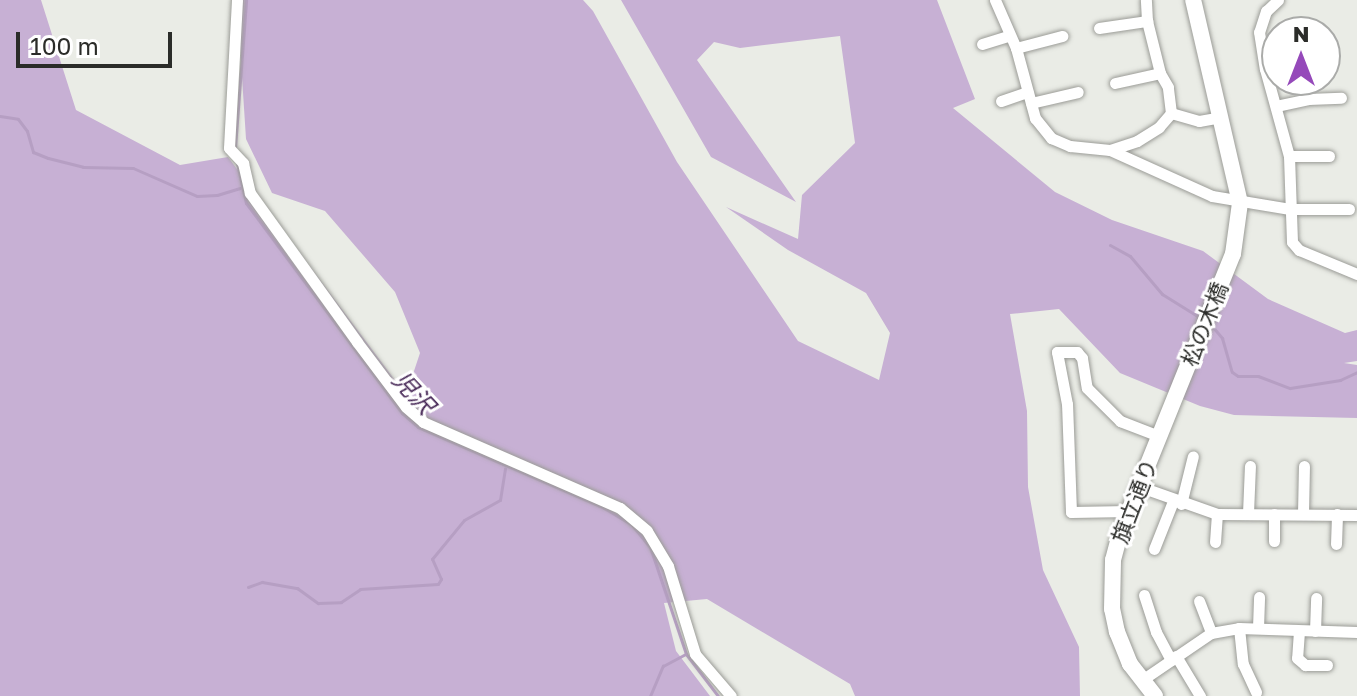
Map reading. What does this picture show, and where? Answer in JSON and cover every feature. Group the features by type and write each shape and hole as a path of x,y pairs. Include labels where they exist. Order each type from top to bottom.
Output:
{"street":[{"path":"237,0 235,155 250,193 406,407 423,422 620,508 647,531 668,566 695,654 731,696"},
{"path":"995,0 1008,36 1016,48 1035,118 1051,138 1070,146 1110,150 1196,191 1240,203 1290,209 1349,209"},
{"path":"1110,150 1137,141 1159,127 1171,113 1168,87 1160,73 1147,21 1146,0"},
{"path":"1193,0 1240,203"},
{"path":"1265,16 1278,0"},
{"path":"1099,28 1147,21"},
{"path":"982,44 1008,36"},
{"path":"1016,48 1062,36"},
{"path":"1115,83 1160,73"},
{"path":"1001,101 1078,92"},
{"path":"1273,96 1289,156 1292,242 1299,250 1357,274"},
{"path":"1276,106 1308,99 1341,98"},
{"path":"1171,113 1199,121 1221,117"},
{"path":"1289,156 1329,156"},
{"name":"松の木橋","path":"1176,394 1233,254 1240,203"},
{"path":"1129,511 1071,512 1067,404 1057,352 1077,352 1082,358 1087,388 1120,421 1159,436"},
{"name":"旗立通り","path":"1155,696 1122,647 1112,609 1113,560 1138,486 1176,394"},
{"path":"1154,549 1177,502 1193,456"},
{"path":"1248,513 1250,466"},
{"path":"1303,513 1304,466"},
{"path":"1138,486 1217,514 1356,512"},
{"path":"1215,542 1217,514"},
{"path":"1274,514 1274,541"},
{"path":"1336,544 1337,514"},
{"path":"1144,595 1156,632 1200,696"},
{"path":"1258,628 1259,597"},
{"path":"1315,631 1316,598"},
{"path":"1199,601 1211,633"},
{"path":"1142,680 1211,633 1239,628 1357,632"},
{"path":"1239,628 1243,664 1256,692"},
{"path":"1299,631 1297,658 1305,665 1327,665"}],"shaded area":[{"path":"0,0 41,0 76,110 180,165 228,157 406,395 420,353 395,292 325,211 272,193 246,139 237,0 583,0 593,11 677,162 798,341 879,380 890,333 866,293 788,250 726,207 798,239 802,195 855,143 840,36 740,48 714,42 697,60 796,202 711,157 621,0 937,0 975,99 953,108 1055,192 1112,220 1203,251 1268,299 1345,333 1357,330 1357,361 1344,363 1357,365 1357,418 1234,415 1200,406 1120,373 1059,309 1010,314 1027,411 1028,487 1043,570 1079,647 1080,696 855,696 850,684 707,599 664,603 676,651 710,696 0,696"}],"waterway":[{"name":"児沢","path":"235,148 246,0"},
{"path":"0,116 18,119 27,131 33,152 48,158 83,167 133,168 197,196 217,195 240,188"},
{"name":"児沢","path":"236,159 246,203 402,413 418,427 604,508 632,525 650,547 686,654 718,696"},
{"path":"1110,245 1130,256 1162,294 1199,317"},
{"path":"1212,326 1222,338 1232,372 1238,376 1258,376 1290,388 1340,380 1357,372"},
{"path":"248,587 262,582 297,588 318,603 341,602 360,589 438,584 441,579 432,559 464,520 500,500 505,468"},
{"path":"650,696 663,666 686,654"}]}
